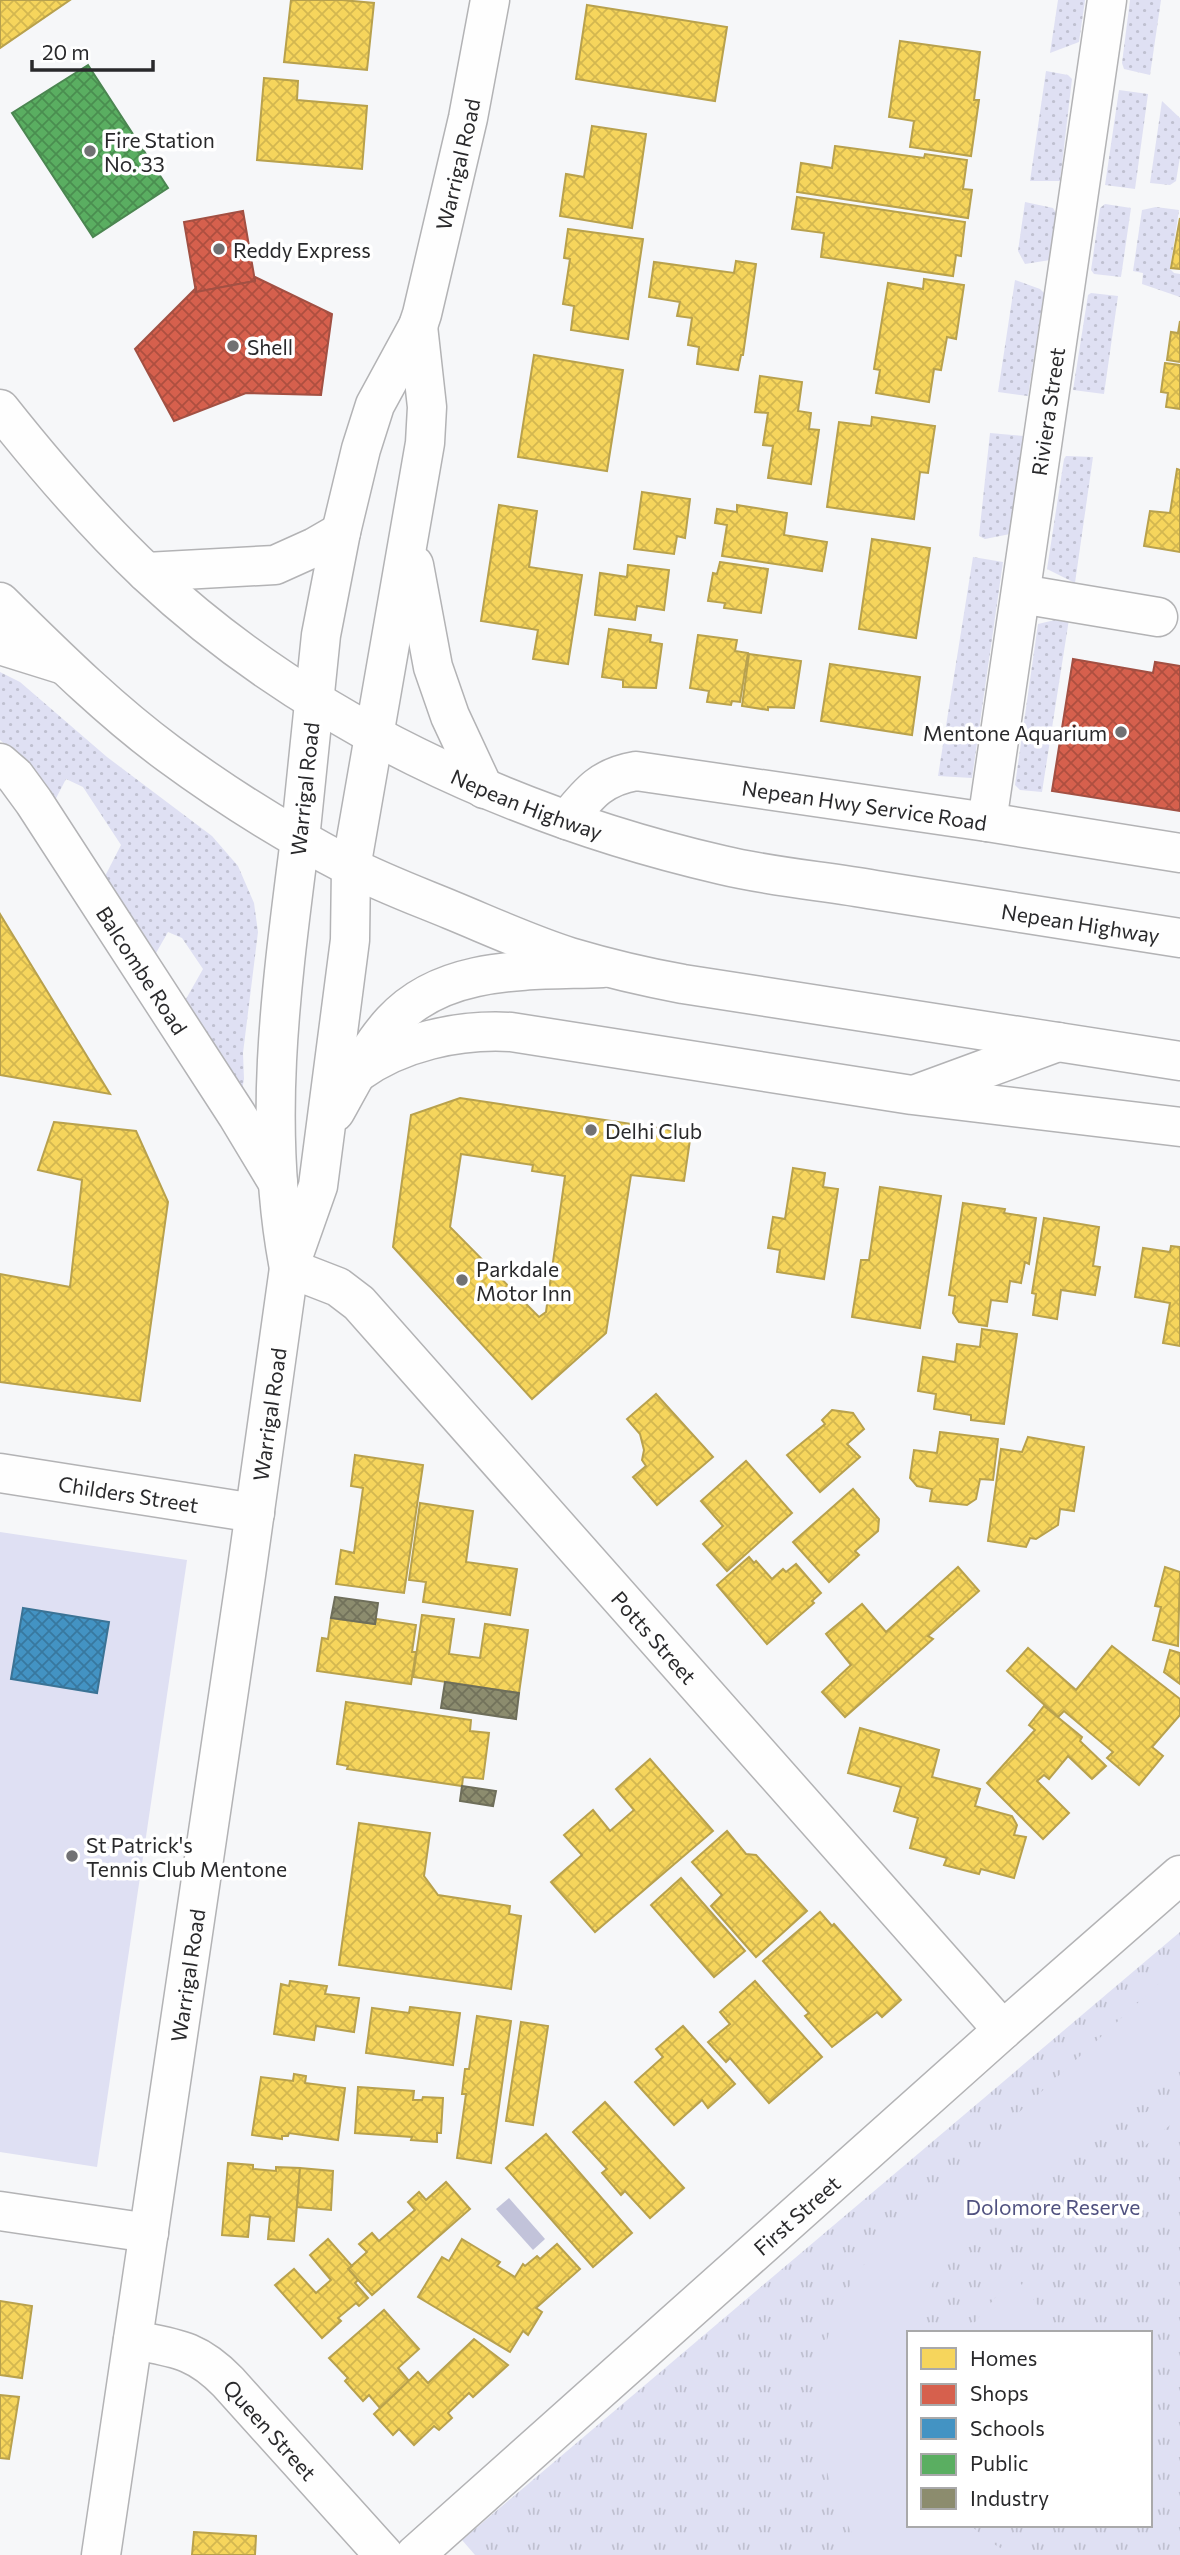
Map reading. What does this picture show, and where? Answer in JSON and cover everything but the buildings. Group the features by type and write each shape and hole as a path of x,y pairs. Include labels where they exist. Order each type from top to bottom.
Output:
{"main road":[{"name":"Warrigal Road","path":"289,1268 278,1183 275,1071 321,635 341,531 361,449 375,405 418,326 468,118 490,0"},
{"name":"Riviera Street","path":"987,822 1107,0"},
{"name":"Warrigal Road","path":"101,2555 256,1513 289,1268 318,1186 350,940 351,868 425,443 428,407 418,326"},
{"name":"Nepean Highway","path":"0,409 94,520 146,572 257,662 373,733 484,789 567,820 724,866 1180,938"},
{"path":"146,572 275,565 315,547 341,531"},
{"path":"409,536 433,667 450,716 484,789"},
{"path":"1021,594 1158,617"},
{"path":"0,602 64,665 168,753 300,839 351,868 507,933 567,956 683,984 1180,1061"},
{"path":"0,645 64,665"},
{"name":"Balcombe Road","path":"0,763 15,776 42,814 231,1105 278,1183"},
{"name":"Nepean Hwy Service Road","path":"567,820 592,791 606,780 636,771 1180,853"},
{"path":"327,1126 357,1073 393,1021 409,1006 440,988 461,980 496,974 610,968"},
{"path":"357,1073 388,1055 430,1040 469,1032 499,1031 912,1095 1180,1127"},
{"path":"912,1095 1058,1042"},
{"name":"Potts Street","path":"289,1268 338,1287 359,1303 1003,2030"},
{"name":"Childers Street","path":"0,1473 256,1513"},
{"name":"First Street","path":"415,2555 1180,1875"},
{"path":"0,2211 149,2233"},
{"name":"Queen Street","path":"133,2340 187,2351 206,2362 228,2382 384,2555"}],"green space":[{"path":"1058,0 1085,0 1079,42 1050,53"},
{"path":"1130,0 1161,0 1150,75 1124,69 1122,63"},
{"path":"1046,71 1068,75 1072,79 1060,181 1030,181"},
{"path":"1119,90 1148,94 1135,189 1105,185"},
{"path":"1162,101 1180,118 1180,157 1176,181 1170,185 1150,183"},
{"path":"1025,202 1053,208 1056,213 1050,260 1025,264 1018,251"},
{"path":"1105,204 1131,208 1121,277 1094,274 1091,270 1100,208"},
{"path":"1156,207 1179,210 1170,269 1180,274 1180,297 1142,284 1143,273 1133,271 1142,210"},
{"path":"1015,280 1044,293 1028,396 998,392"},
{"path":"1088,295 1118,296 1104,394 1073,390"},
{"path":"990,433 1023,436 1010,534 985,539 979,536"},
{"path":"1066,456 1093,457 1075,583 1047,569"},
{"path":"973,557 1003,562 972,778 938,776"},
{"path":"1069,619 1042,792 1020,790 1015,785 1038,624"},
{"path":"0,672 20,682 107,757 212,836 238,866 254,903 258,932 243,1053 242,1091 182,1006 203,969 182,938 168,932 156,953 152,953 102,882 121,845 83,787 66,779 52,806 25,761 0,740"},
{"name":"St Patrick's Tennis Club Mentone","path":"0,1532 187,1560 97,2167 0,2152"},
{"name":"Dolomore Reserve","path":"1180,1932 1180,2555 475,2555 462,2540"},
{"path":"1180,1964 1180,2051 943,2266 927,2292 914,2331 907,2331 907,2527 972,2527 990,2542 1013,2555 866,2555 848,2526 835,2496 825,2464 818,2398 829,2333 853,2280 901,2221"},
{"path":"1180,2086 1180,2117 1146,2145 1130,2125"},
{"path":"1014,2275 1037,2304 1049,2331 968,2331"}],"shaded area":[{"path":"509,2198 545,2239 533,2250 496,2209"}],"place":[{"name":"Fire Station No. 33","path":"90,151"},
{"name":"Reddy Express","path":"219,249"},
{"name":"Shell","path":"233,346"},
{"name":"Mentone Aquarium","path":"1121,732"},
{"name":"Delhi Club","path":"591,1130"},
{"name":"Parkdale Motor Inn","path":"462,1280"},
{"name":"St Patrick's Tennis Club Mentone","path":"72,1856"}]}
